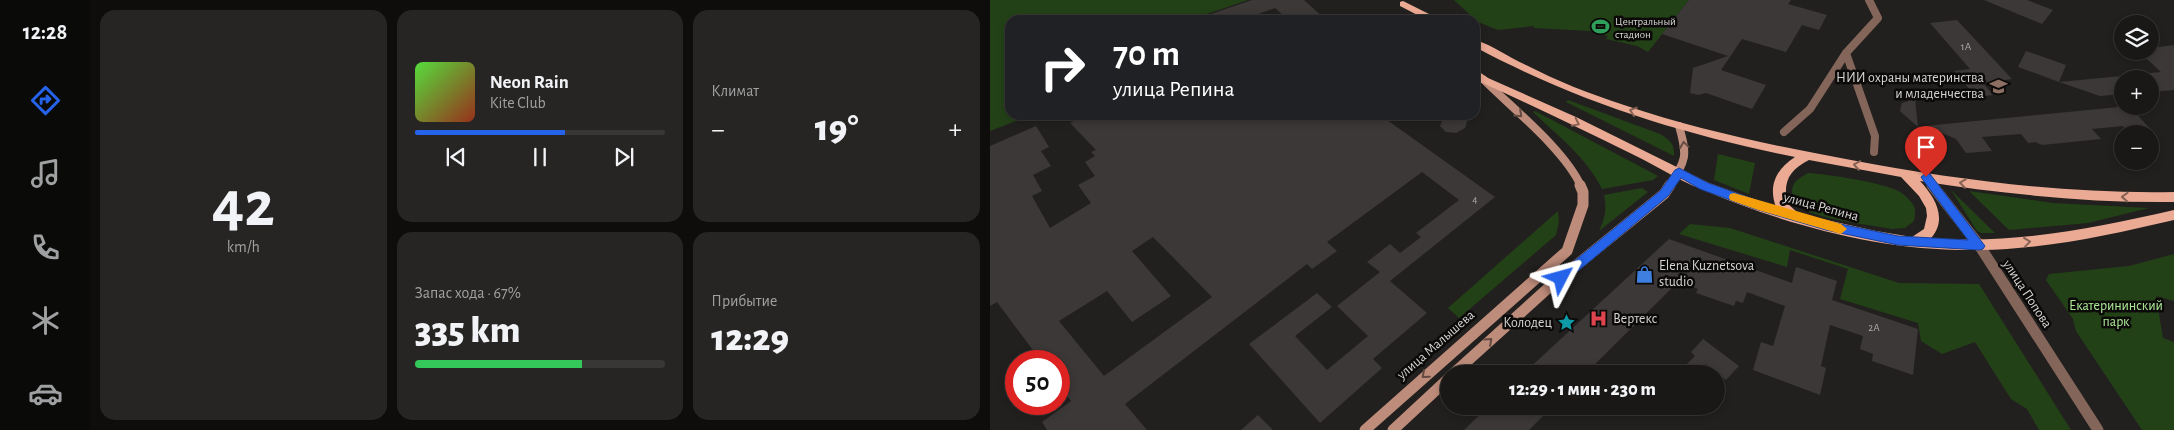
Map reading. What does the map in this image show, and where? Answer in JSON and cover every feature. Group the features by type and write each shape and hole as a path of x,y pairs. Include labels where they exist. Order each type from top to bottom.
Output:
{"main road":[{"path":"1402,2 1414,15"},
{"path":"1402,2 1425,15"},
{"path":"1480,45 1552,80 1603,101 1679,126 1808,156 1905,174 2070,195 2174,197"},
{"name":"улица Репина","path":"1480,76 1555,152 1574,175 1584,193 1576,231 1567,251 1528,285"},
{"name":"улица Репина","path":"1484,80 1679,172 1704,186 1758,206 1860,233 1916,242 1979,246 2067,237 2116,229 2174,215"},
{"path":"1463,365 1546,290 1664,194 1684,163 1686,147 1679,126"},
{"path":"1797,217 1782,205 1778,188 1780,178 1791,164 1808,156"},
{"path":"1905,174 1924,192 1930,204 1933,219 1930,232 1916,242"},
{"name":"улица Малышева","path":"1365,430 1528,285"},
{"path":"1393,430 1440,386"}],"street":[{"path":"1784,132 1810,109 1846,53 1878,18 1869,0"},
{"path":"1846,53 1875,136 1874,152"},
{"name":"улица Попова","path":"1926,177 1979,246 2098,430"}],"green space":[{"path":"990,0 1248,0 1204,15 1005,15 1005,120 1019,120 990,131"},
{"name":"Центральный стадион","path":"1454,0 1689,0 1648,52 1637,46 1606,39 1608,36 1590,31 1534,28 1534,26 1498,30 1480,23 1480,15 1470,15"},
{"path":"1568,100 1660,134 1671,143 1674,148 1674,156 1566,102"},
{"path":"1535,111 1658,176 1653,180 1602,189 1580,157 1533,112"},
{"path":"1718,154 1755,163 1749,194 1714,180"},
{"path":"1808,173 1882,185 1900,192 1914,206 1914,221 1905,228 1892,229 1824,217 1811,212 1798,203 1792,191 1795,182"},
{"path":"1642,188 1648,192 1599,231 1605,214 1604,195"},
{"path":"1951,190 1995,233 1981,233 1977,231"},
{"path":"1969,191 2053,203 2149,208 2088,223 2009,230"},
{"path":"1558,211 1559,222 1556,235 1459,318 1448,308"},
{"path":"1690,224 1730,228 1899,283 1979,284 2071,430 2039,430 2027,409 2011,399 1975,342 1942,354 1921,341 1918,323 1840,299 1848,269 1790,250 1787,267 1679,234"},
{"name":"Екатерининский парк","path":"2174,254 2174,301 2156,296 2163,338 2174,342 2174,430 2142,430 2076,331 2073,319 2046,280 2049,274 2129,266"}],"building":[{"path":"1252,0 1304,0 1320,15 1283,15 1275,8 1256,15 1208,15"},
{"path":"1689,0 1791,0 1788,4 1827,15 1819,30 1802,25 1786,52 1742,39 1721,70 1766,85 1752,109 1706,93 1698,95 1690,93 1693,68 1728,56 1662,34"},
{"path":"1984,0 2027,0 2053,10 2042,24"},
{"path":"1957,20 2012,79 1983,83 1993,95 1976,97 1954,71 1970,69 1930,23"},
{"path":"2174,45 2174,90 2159,91 2159,72 2161,72 2148,60 2159,60 2159,47"},
{"path":"2026,51 2066,65 2059,82 2018,67"},
{"path":"2114,77 2114,95 2100,96 2059,82"},
{"path":"1915,99 1918,127 1900,111 1902,103"},
{"path":"2114,107 2114,115 2137,115 2147,125 2114,125 2114,127 2092,129 2101,139 2042,145 2035,142 2028,143 2021,134 1982,137 1992,151 1966,153 1956,139 1925,126"},
{"path":"1076,120 1387,120 1495,197 1390,281 1427,313 1373,359 1382,368 1320,423 1249,344 1317,293 1332,307 1295,336 1327,370 1368,336 1337,306 1380,272 1367,262 1390,244 1400,253 1421,237 1416,233 1459,200 1422,172 1327,242 1337,251 1312,269 1307,264 1125,404 1147,430 1047,430 1042,422 1052,415 1070,415 1070,350 1033,350 997,302 990,306 990,146 1036,126 1049,147 1041,151 1051,166 1033,175 1042,191 1032,196 1050,228 1091,203 1078,185 1095,176 1085,162 1095,156 1091,152 1096,150 1070,123","holes":["1153,237 1212,297 1104,376 1059,321 1107,291 1132,322 1171,296 1132,251"]},
{"path":"1443,120 1465,120 1467,122 1465,128 1456,133 1446,132 1440,126"},
{"path":"1669,239 1792,283 1796,267 1837,281 1832,300 1918,329 1913,375 1872,361 1873,354 1860,349 1863,336 1830,325 1821,366 1826,368 1820,395 1753,370 1761,342 1773,346 1785,306 1747,292 1743,303 1736,301 1734,306 1696,293 1698,289 1679,281 1594,365 1533,365"},
{"path":"1703,339 1739,366 1726,380 1725,365 1686,365 1695,356 1691,352"},
{"path":"1258,415 1273,430 1241,430"},
{"path":"1480,415 1544,415 1529,430 1464,430"}],"slow traffic":[{"path":"1734,197 1758,206 1841,229"}],"place":[{"name":"Центральный стадион","path":"1601,27"},
{"name":"НИИ охраны материнства и младенчества","path":"1998,86"},
{"name":"Elena Kuznetsova studio","path":"1645,274"},
{"name":"Вертекс","path":"1599,319"},
{"name":"Колодец","path":"1566,323"}],"route":[{"path":"1561,278 1664,194 1679,172 1704,186 1758,206 1826,226 1898,240 1979,246 1926,177"}]}
